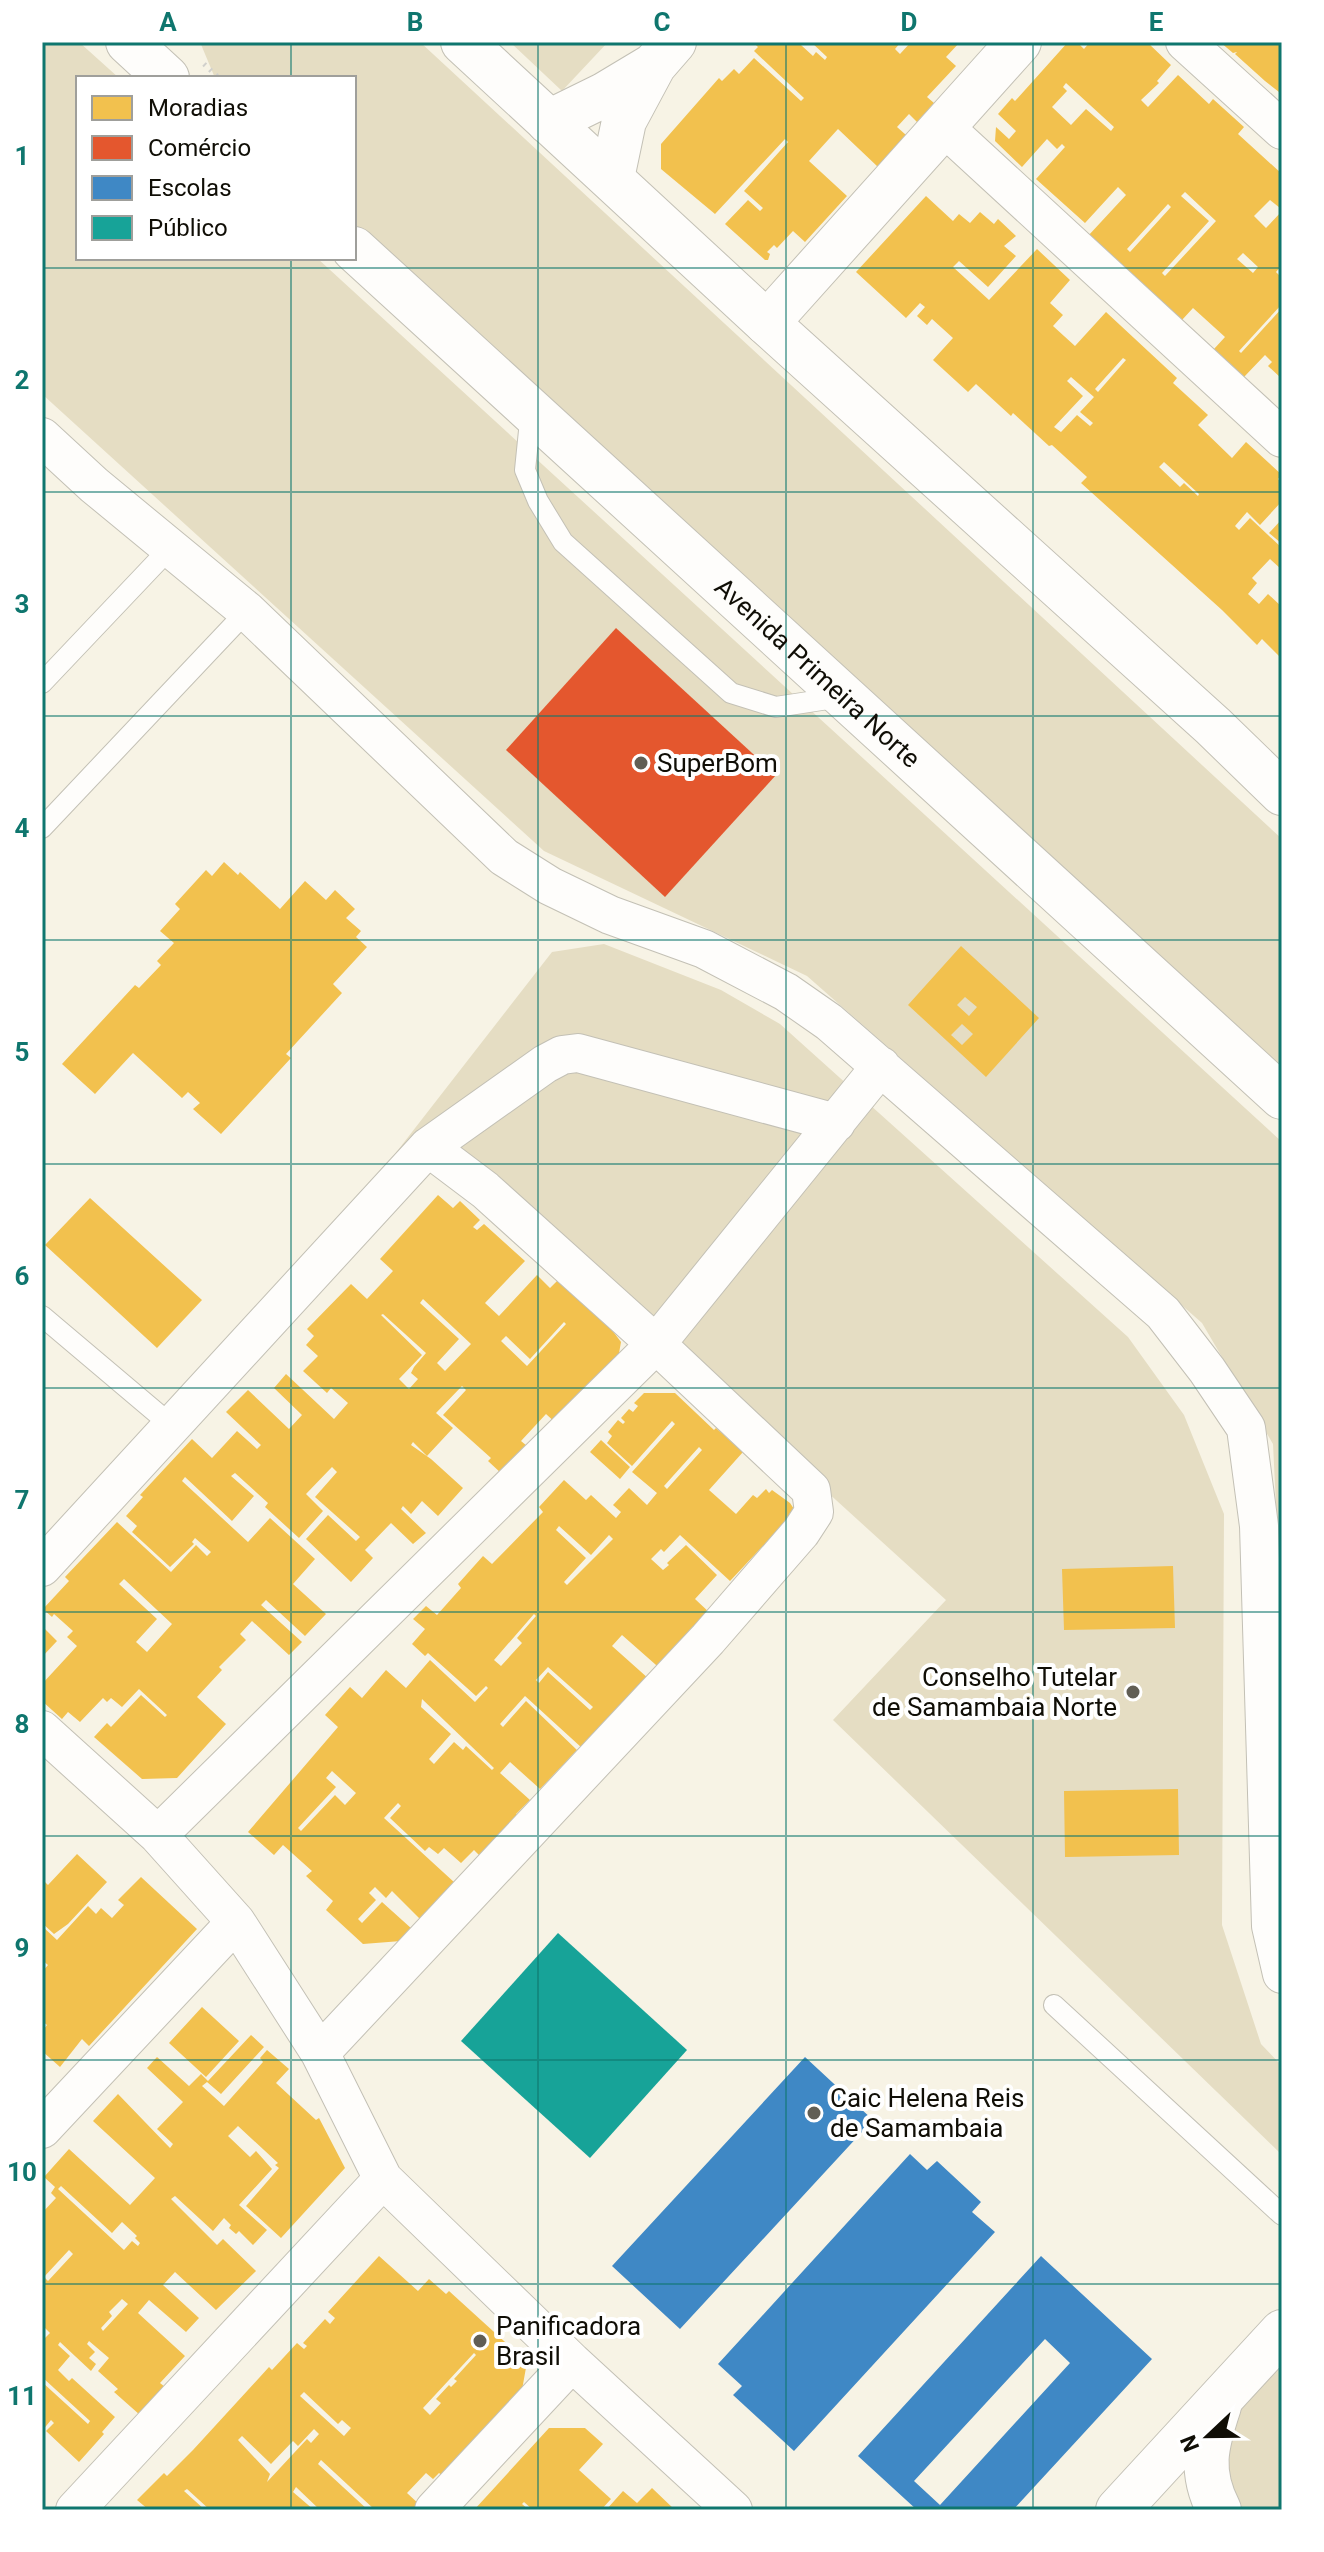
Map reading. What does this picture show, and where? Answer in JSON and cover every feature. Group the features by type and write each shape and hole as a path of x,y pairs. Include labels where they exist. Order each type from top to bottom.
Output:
{"main road":[{"path":"128,42 165,76"},
{"path":"178,42 189,76"},
{"path":"463,42 767,323 1202,716 1282,793"},
{"path":"767,323 1019,42"},
{"path":"549,122 604,95 664,53"},
{"path":"612,178 624,121 664,53"},
{"name":"Avenida Primeira Norte","path":"356,251 1282,1097"},
{"path":"1118,2510 1282,2332"},
{"path":"1219,2510 1208,2490 1205,2461 1221,2399"}],"street":[{"path":"1185,42 1282,130"},
{"path":"943,126 1282,438"},
{"path":"42,437 94,485 247,611 504,857 550,886 610,915 704,949 786,992 829,1022 881,1066 1163,1313 1246,1428 1259,1526 1271,1926 1282,1974"},
{"path":"42,1567 428,1147 545,1064 562,1055 578,1053 836,1123"},
{"path":"158,1835 656,1344 881,1066"},
{"path":"320,2053 708,1639 801,1532 814,1512 811,1490 806,1483 485,1190 428,1147"},
{"path":"49,1748 158,1835 236,1922 320,2053 383,2179 572,2362 733,2510"},
{"path":"42,2129 236,1922"},
{"path":"75,2510 383,2179"},
{"path":"434,2510 572,2362"}],"lane":[{"path":"531,411 525,470 538,501 563,542 731,693 776,707 844,697"},
{"path":"42,683 171,547"},
{"path":"42,828 247,611"},
{"path":"42,1316 171,1425"},
{"path":"1054,2005 1282,2215"}],"shaded area":[{"path":"42,42 79,42 117,76 76,76 76,260 319,260 1282,1142 1282,1625 1273,1444 1202,1323 807,976 544,851 42,394"},
{"path":"200,42 420,42 1282,839 1282,1071 356,230 356,76 214,76"},
{"path":"510,42 608,42 562,91"},
{"path":"604,944 721,990 780,1024 1128,1337 1184,1415 1224,1514 1222,1925 1261,2044 1282,2066 1282,2155 833,1720 946,1600 454,1153 384,1168 552,952"},
{"path":"1282,2339 1282,2510 1244,2510 1205,2472 1203,2427"}],"building: Moradias":[{"path":"753,42 804,42 801,45 813,56 816,52 825,60 827,57 811,42 901,42 895,49 900,54 911,42 960,42 946,57 956,66 927,97 934,103 917,122 909,114 897,127 906,135 878,167 838,129 809,161 847,196 805,242 793,231 777,248 774,245 767,252 770,254 768,260 725,224 748,200 760,211 763,208 744,191 788,142 785,139 715,214 661,169 661,144 719,78 722,81 734,69 739,74 754,58 801,101 804,98 754,51 758,47"},
{"path":"1068,42 1077,42 1084,49 1090,42 1147,42 1171,65 1157,81 1159,83 1141,100 1148,107 1178,75 1209,104 1213,99 1244,127 1238,134 1282,174 1282,206 1280,208 1270,200 1254,216 1266,228 1282,211 1282,265 1276,272 1282,278 1282,304 1239,351 1241,353 1282,308 1282,379 1268,366 1272,362 1265,355 1244,377 1214,349 1225,337 1193,308 1182,320 1088,236 1126,195 1118,187 1085,223 1036,179 1065,147 1062,144 1057,149 1047,139 1022,167 995,141 996,127 1009,139 1016,131 998,114 1012,98 1015,101","holes":["1066,83 1114,127 1111,131 1086,109 1071,125 1052,107 1067,91 1063,87","1185,192 1216,221 1165,276 1162,273 1209,221 1181,196","1168,204 1171,207 1130,252 1127,249","1243,253 1258,267 1253,273 1237,259"]},
{"path":"1220,42 1282,42 1282,89 1279,92 1235,54 1237,52 1233,53"},
{"path":"926,196 953,221 959,214 970,223 980,212 994,224 998,219 1016,236 1004,246 1016,256 988,287 959,261 953,267 989,300 1037,249 1070,280 1050,303 1063,315 1053,326 1075,346 1106,312 1177,378 1173,383 1208,415 1198,425 1232,458 1246,442 1282,475 1278,479 1282,483 1282,501 1260,525 1247,512 1235,526 1239,530 1250,518 1282,548 1282,570 1270,559 1252,578 1257,583 1248,594 1259,604 1268,594 1282,607 1282,652 1279,656 1262,639 1257,645 1081,483 1087,477 1052,445 1049,446 1013,413 1011,416 976,384 968,392 933,360 953,338 932,319 927,325 917,316 925,307 920,303 906,318 856,272","holes":["1123,358 1126,360 1098,392 1095,389","1071,377 1094,397 1080,412 1093,423 1090,426 1077,415 1061,432 1054,427 1083,396 1067,381","1164,462 1198,496 1184,483 1180,487 1159,467"]},
{"path":"1282,519 1282,544 1269,533"},
{"path":"224,862 238,875 240,872 280,909 305,881 326,900 335,890 355,909 346,918 361,931 356,937 367,947 333,984 342,993 286,1054 291,1058 221,1134 193,1109 200,1103 188,1092 182,1098 133,1053 95,1094 62,1064 135,985 139,988 161,965 157,961 174,943 160,931 180,909 175,904 206,870 212,876"},
{"path":"961,946 1039,1018 986,1077 908,1005","holes":["965,997 977,1007 969,1016 957,1005","962,1024 973,1034 962,1045 951,1035"]},
{"path":"438,1195 453,1208 460,1201 480,1220 473,1227 477,1230 484,1224 525,1261 485,1303 499,1316 537,1275 550,1288 557,1281 609,1326 621,1342 618,1359 558,1425 546,1414 521,1441 527,1446 502,1474 488,1461 491,1458 443,1415 466,1390 462,1386 436,1413 453,1428 427,1456 413,1442 411,1445 463,1488 438,1516 422,1501 411,1514 403,1506 401,1509 426,1533 413,1544 391,1523 365,1550 373,1558 351,1582 306,1539 328,1515 356,1541 360,1537 315,1497 337,1472 332,1467 306,1494 323,1511 299,1538 265,1507 268,1503 235,1473 231,1476 254,1496 232,1521 185,1477 182,1481 248,1542 270,1518 315,1559 293,1584 326,1614 305,1636 266,1600 261,1605 302,1642 289,1655 252,1621 240,1634 246,1640 219,1667 222,1670 197,1697 226,1724 177,1778 142,1779 94,1737 107,1723 111,1727 141,1695 165,1717 167,1715 139,1689 122,1707 111,1698 107,1702 103,1698 80,1722 68,1712 62,1719 42,1701 42,1684 77,1646 67,1637 73,1631 54,1614 52,1617 43,1609 69,1581 65,1577 117,1522 171,1572 196,1545 207,1556 211,1552 195,1538 194,1544 170,1567 132,1532 137,1526 126,1516 143,1497 140,1495 192,1439 212,1458 237,1431 257,1449 261,1445 226,1412 248,1390 289,1429 302,1415 274,1388 286,1374 334,1419 348,1403 331,1388 327,1393 303,1371 318,1356 306,1345 314,1336 307,1329 351,1284 367,1299 393,1271 380,1259","holes":["423,1299 471,1344 445,1371 437,1363 459,1339 420,1303","381,1315 426,1353 411,1373 418,1379 409,1389 399,1379 422,1355","564,1322 566,1324 527,1366 501,1341 506,1336 530,1359","124,1579 172,1624 147,1652 136,1642 157,1619 119,1584"]},
{"path":"90,1198 202,1300 157,1348 45,1245"},
{"path":"644,1393 675,1393 743,1452 709,1490 736,1514 753,1495 757,1498 766,1489 769,1493 772,1490 790,1503 794,1509 789,1514 791,1516 730,1581 680,1535 664,1552 661,1549 651,1559 663,1570 686,1545 717,1575 695,1599 711,1614 664,1672 622,1635 612,1646 649,1679 582,1748 525,1696 500,1724 503,1727 526,1701 577,1750 540,1789 510,1762 500,1773 530,1800 516,1814 520,1818 484,1860 474,1850 461,1863 444,1848 438,1854 429,1847 425,1851 390,1818 401,1806 398,1803 384,1818 455,1883 421,1920 392,1891 386,1898 375,1887 369,1893 376,1900 358,1919 362,1923 382,1902 412,1929 401,1941 363,1944 326,1910 333,1901 306,1876 312,1871 283,1845 274,1855 248,1832 338,1727 325,1715 350,1687 362,1698 386,1670 406,1688 430,1660 475,1702 488,1688 486,1686 476,1696 428,1653 425,1656 412,1644 425,1629 413,1619 426,1606 437,1615 461,1588 458,1584 483,1556 492,1564 543,1512 539,1507 564,1480 586,1500 591,1495 616,1518 621,1512 613,1505 629,1488 647,1505 657,1493 632,1472 675,1424 672,1421 632,1466 607,1443 612,1436 608,1432 618,1420 623,1424 625,1422 621,1418 629,1409 633,1412 638,1406 634,1403","holes":["699,1447 702,1450 667,1489 664,1486","559,1526 591,1555 609,1535 613,1539 567,1585 564,1582 586,1558 556,1530","534,1614 536,1616 517,1638 522,1643 501,1666 494,1660","548,1667 593,1707 590,1710 548,1672 539,1683 536,1680","422,1699 494,1768 492,1770 466,1746 463,1750 454,1742 434,1764 429,1759 451,1734 421,1707","332,1771 356,1793 345,1805 335,1795 301,1831 298,1828 336,1787 326,1778"]},
{"path":"601,1440 630,1467 620,1479 590,1452"},
{"path":"1173,1566 1175,1628 1064,1630 1062,1569"},
{"path":"42,1626 57,1641 42,1657"},
{"path":"1178,1789 1179,1855 1065,1857 1064,1791"},
{"path":"77,1854 107,1882 68,1924 54,1934 42,1923 42,1879 48,1885"},
{"path":"141,1877 197,1929 89,2046 82,2039 60,2067 42,2051 42,2027 44,2029 47,2025 42,2021 42,1972 48,1965 42,1960 42,1926 57,1940 88,1906 96,1914 101,1908 112,1918 124,1905 118,1900"},
{"path":"202,2007 239,2041 206,2077 169,2043"},
{"path":"251,2035 264,2047 221,2094 207,2082 202,2086 224,2106 263,2062 260,2058 267,2050 289,2069 276,2083 316,2120 319,2118 345,2168 281,2238 246,2206 279,2168 275,2165 278,2163 238,2126 228,2136 250,2157 256,2151 272,2169 239,2205 267,2230 253,2245 239,2231 236,2234 229,2228 231,2225 224,2218 213,2231 175,2196 171,2199 217,2245 223,2239 256,2271 216,2310 175,2272 163,2285 199,2318 186,2332 149,2300 138,2313 185,2356 160,2383 165,2387 140,2415 114,2392 118,2389 98,2371 109,2358 89,2341 87,2344 95,2352 89,2358 96,2364 91,2371 60,2342 58,2345 70,2356 58,2370 69,2381 72,2378 115,2417 79,2462 46,2431 54,2423 51,2420 42,2431 42,2382 88,2424 90,2421 42,2377 42,2341 50,2333 42,2325 42,2213 56,2198 51,2193 55,2187 44,2177 69,2149 130,2205 155,2178 93,2121 118,2094 170,2148 173,2144 157,2129 183,2102 147,2068 157,2057 189,2086 201,2074 208,2081","holes":["61,2186 112,2233 122,2222 137,2236 138,2246 132,2241 124,2250 58,2189","69,2250 73,2254 48,2281 44,2277","122,2299 128,2304 103,2331 101,2328 112,2316 109,2312"]},
{"path":"379,2256 418,2291 429,2279 446,2294 449,2291 527,2362 522,2390 443,2476 439,2473 433,2479 426,2473 407,2493 420,2505 416,2510 375,2510 321,2460 318,2464 368,2510 320,2510 296,2487 293,2492 314,2510 210,2510 187,2489 184,2491 205,2510 149,2510 137,2500 193,2450 269,2367 272,2370 297,2343 304,2349 307,2346 303,2343 325,2319 330,2324 335,2318 328,2312","holes":["474,2353 476,2355 454,2379 457,2381 436,2399 441,2403 430,2415 423,2408","304,2392 338,2424 342,2420 351,2428 344,2436 300,2396","314,2429 319,2434 311,2443 307,2439 267,2482 270,2474 238,2440 242,2436 271,2464 293,2441 298,2446"]},
{"path":"549,2428 585,2428 603,2444 579,2470 611,2499 601,2510 533,2510 524,2502 522,2504 529,2510 474,2510"},
{"path":"652,2488 675,2510 606,2510 623,2491 637,2503"}],"building: Comércio":[{"name":"SuperBom","path":"616,628 776,775 665,897 506,750"}],"building: Escolas":[{"path":"805,2057 873,2120 680,2329 612,2266"},
{"path":"910,2154 927,2170 937,2161 981,2202 972,2212 995,2232 794,2451 733,2395 742,2386 718,2364"},
{"path":"1041,2256 1152,2359 1013,2510 917,2510 858,2456","holes":["1045,2339 1070,2363 940,2505 914,2481"]}],"building: Público":[{"path":"558,1933 687,2050 590,2158 461,2041"}],"place":[{"name":"SuperBom","path":"641,763"},
{"name":"Conselho Tutelar de Samambaia Norte","path":"1133,1692"},
{"name":"Caic Helena Reis de Samambaia","path":"814,2113"},
{"name":"Panificadora Brasil","path":"480,2341"}]}
